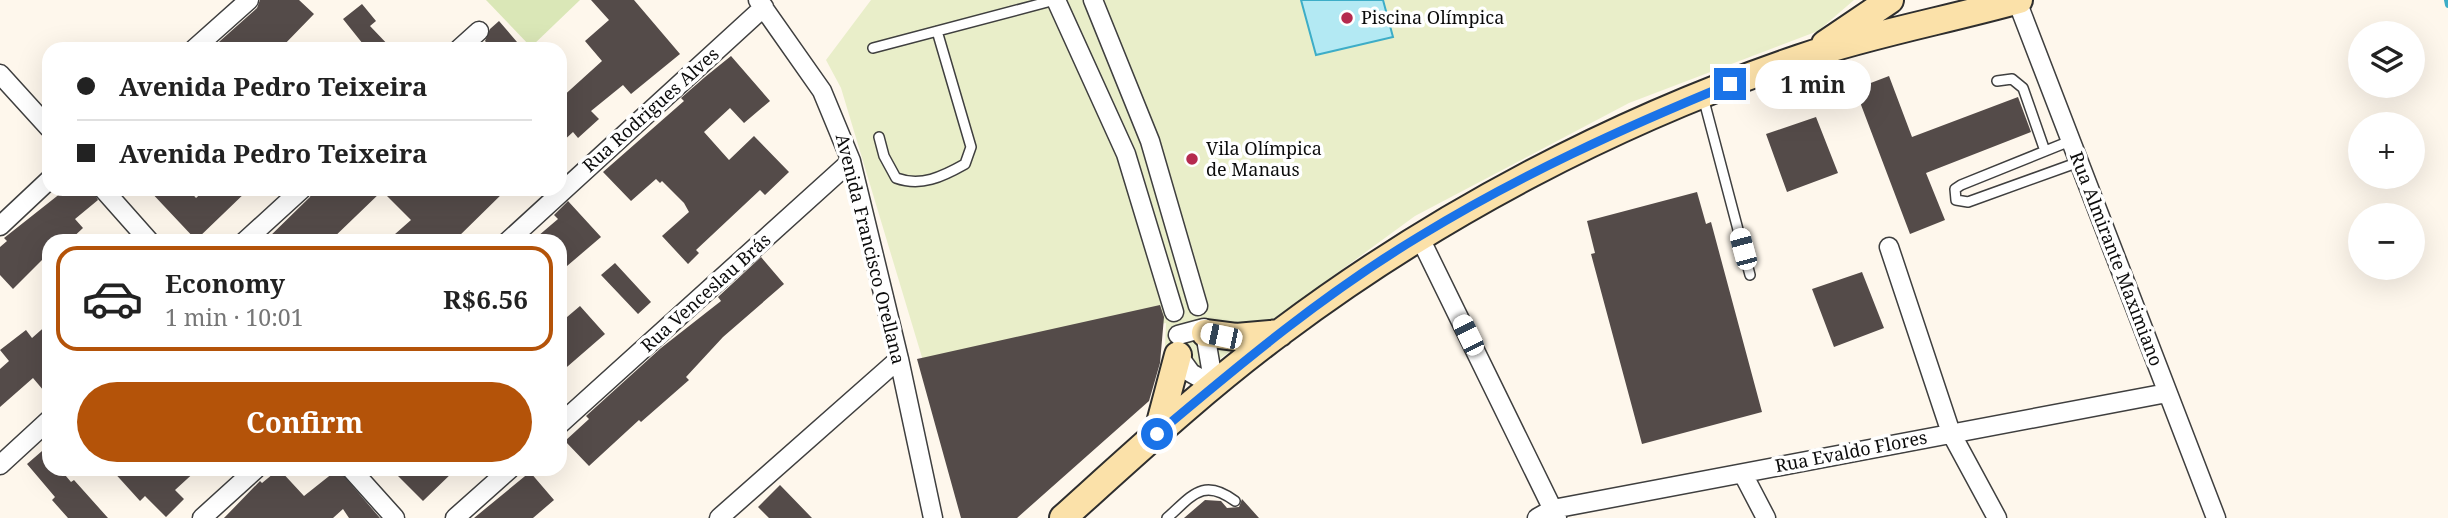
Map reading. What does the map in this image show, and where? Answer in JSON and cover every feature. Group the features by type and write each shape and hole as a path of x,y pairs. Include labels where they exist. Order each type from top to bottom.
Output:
{"street":[{"path":"202,42 249,0"},
{"path":"1055,0 1126,154 1174,312"},
{"path":"1093,0 1150,141 1199,306"},
{"path":"1802,58 1890,0"},
{"path":"1063,518 1157,434 1280,332 1419,236 1562,158 1702,96 1802,58 2018,0"},
{"name":"Rua Almirante Maximiano","path":"2018,0 2216,518"},
{"name":"Avenida Francisco Orellana","path":"761,4 822,91 851,161 899,359 933,518"},
{"name":"Rua Rodrigues Alves","path":"567,186 761,4"},
{"path":"467,42 479,31"},
{"path":"0,74 42,120"},
{"path":"1126,154 1150,141"},
{"name":"Rua Venceslau Brás","path":"567,418 851,161"},
{"path":"0,226 42,187"},
{"path":"109,196 143,234"},
{"path":"252,234 294,196"},
{"name":"Rua Rodrigues Alves","path":"516,234 556,196"},
{"path":"1419,236 1549,515"},
{"path":"1889,247 1951,433 1997,518"},
{"path":"1157,434 1178,345 1205,331 1236,337 1280,332"},
{"path":"1205,331 1214,386"},
{"path":"1178,345 1191,373 1214,386"},
{"path":"719,518 899,359"},
{"name":"Rua Evaldo Flores","path":"1549,515 1951,433 2167,393"},
{"path":"0,465 42,426"},
{"path":"1744,474 1766,518"},
{"path":"202,518 248,476"},
{"path":"357,476 396,518"},
{"path":"455,518 502,476"}],"lane":[{"path":"873,48 1055,0"},
{"path":"879,137 884,156 896,178 914,184 947,174 965,164 971,147 937,31"},
{"path":"1997,81 2012,79 2023,88 2045,151"},
{"path":"1702,96 1750,275"},
{"path":"2070,141 1961,185 1955,189 1956,200 1968,202 2079,162"},
{"path":"1167,518 1195,494 1206,489 1217,489 1235,501"}],"green space":[{"path":"486,0 580,0 536,42 526,42"},
{"name":"Vila Olímpica de Manaus","path":"871,0 1854,0 1818,31 1629,103 1415,216 1154,407 1165,347 1166,323 927,374 841,88 826,60"}],"water":[{"name":"Piscina Olímpica","path":"1301,0 1383,0 1393,37 1316,55"}],"building":[{"path":"260,0 299,0 314,14 287,42 219,42 257,8"},
{"path":"591,0 634,0 680,54 631,94 623,85 591,111 599,119 578,138 573,132 567,138 567,93 602,61 585,41 609,20"},
{"path":"362,4 376,21 370,26 385,42 361,42 343,19"},
{"path":"499,21 517,42 486,42 490,29"},
{"path":"731,56 770,101 744,123 730,108 704,132 729,160 754,136 789,172 765,195 760,190 696,250 699,253 688,264 662,236 689,212 684,203 662,181 660,183 656,179 631,201 603,172 684,101 681,98"},
{"path":"1889,76 1912,137 2018,97 2031,132 1926,173 1945,220 1910,234 1855,89"},
{"path":"1816,117 1838,173 1787,192 1766,134"},
{"path":"1697,192 1706,224 1711,222 1762,412 1642,444 1591,254 1595,253 1587,221"},
{"path":"57,196 96,196 98,200 75,219 83,228 77,234 42,234 42,260 13,289 0,275 0,247 7,241 4,238"},
{"path":"155,196 242,196 202,234 190,234"},
{"path":"377,196 337,234 272,234 310,197"},
{"path":"387,196 500,196 461,234 395,234 411,220"},
{"path":"568,201 601,237 567,266 567,234 540,234 558,219 554,215"},
{"path":"761,257 784,284 723,337 686,377 689,380 641,422 639,420 589,466 567,443 567,439 589,419 586,416 661,348 721,301 718,297"},
{"path":"615,263 651,302 638,314 601,275"},
{"path":"1862,272 1884,328 1834,347 1812,289"},
{"path":"1160,305 1164,317 1160,363 1149,401 1017,518 961,518 917,359"},
{"path":"580,306 605,334 567,367 567,317"},
{"path":"42,329 42,389 33,378 0,407 0,369 9,361 0,350 26,330 32,338"},
{"path":"42,451 42,476 66,476 71,482 74,480 108,518 68,518 52,500 55,497 27,464"},
{"path":"117,476 190,476 175,490 184,499 166,517 145,496 140,501"},
{"path":"270,476 285,476 304,496 329,476 344,476 380,518 349,518 343,509 333,518 224,518 260,481 262,483"},
{"path":"398,476 449,476 423,501"},
{"path":"525,476 533,476 554,500 533,518 474,518"},
{"path":"780,485 812,518 769,518 758,507"},
{"path":"1242,499 1259,518 1184,518 1205,500 1221,501 1227,508 1239,507"}],"waterway":[{"path":"2447,0 2448,5"}],"place":[{"name":"Piscina Olímpica","path":"1347,18"},
{"name":"Vila Olímpica de Manaus","path":"1192,159"}],"route":[{"path":"1157,434 1280,332 1419,236 1562,158 1651,116 1730,84"}]}
